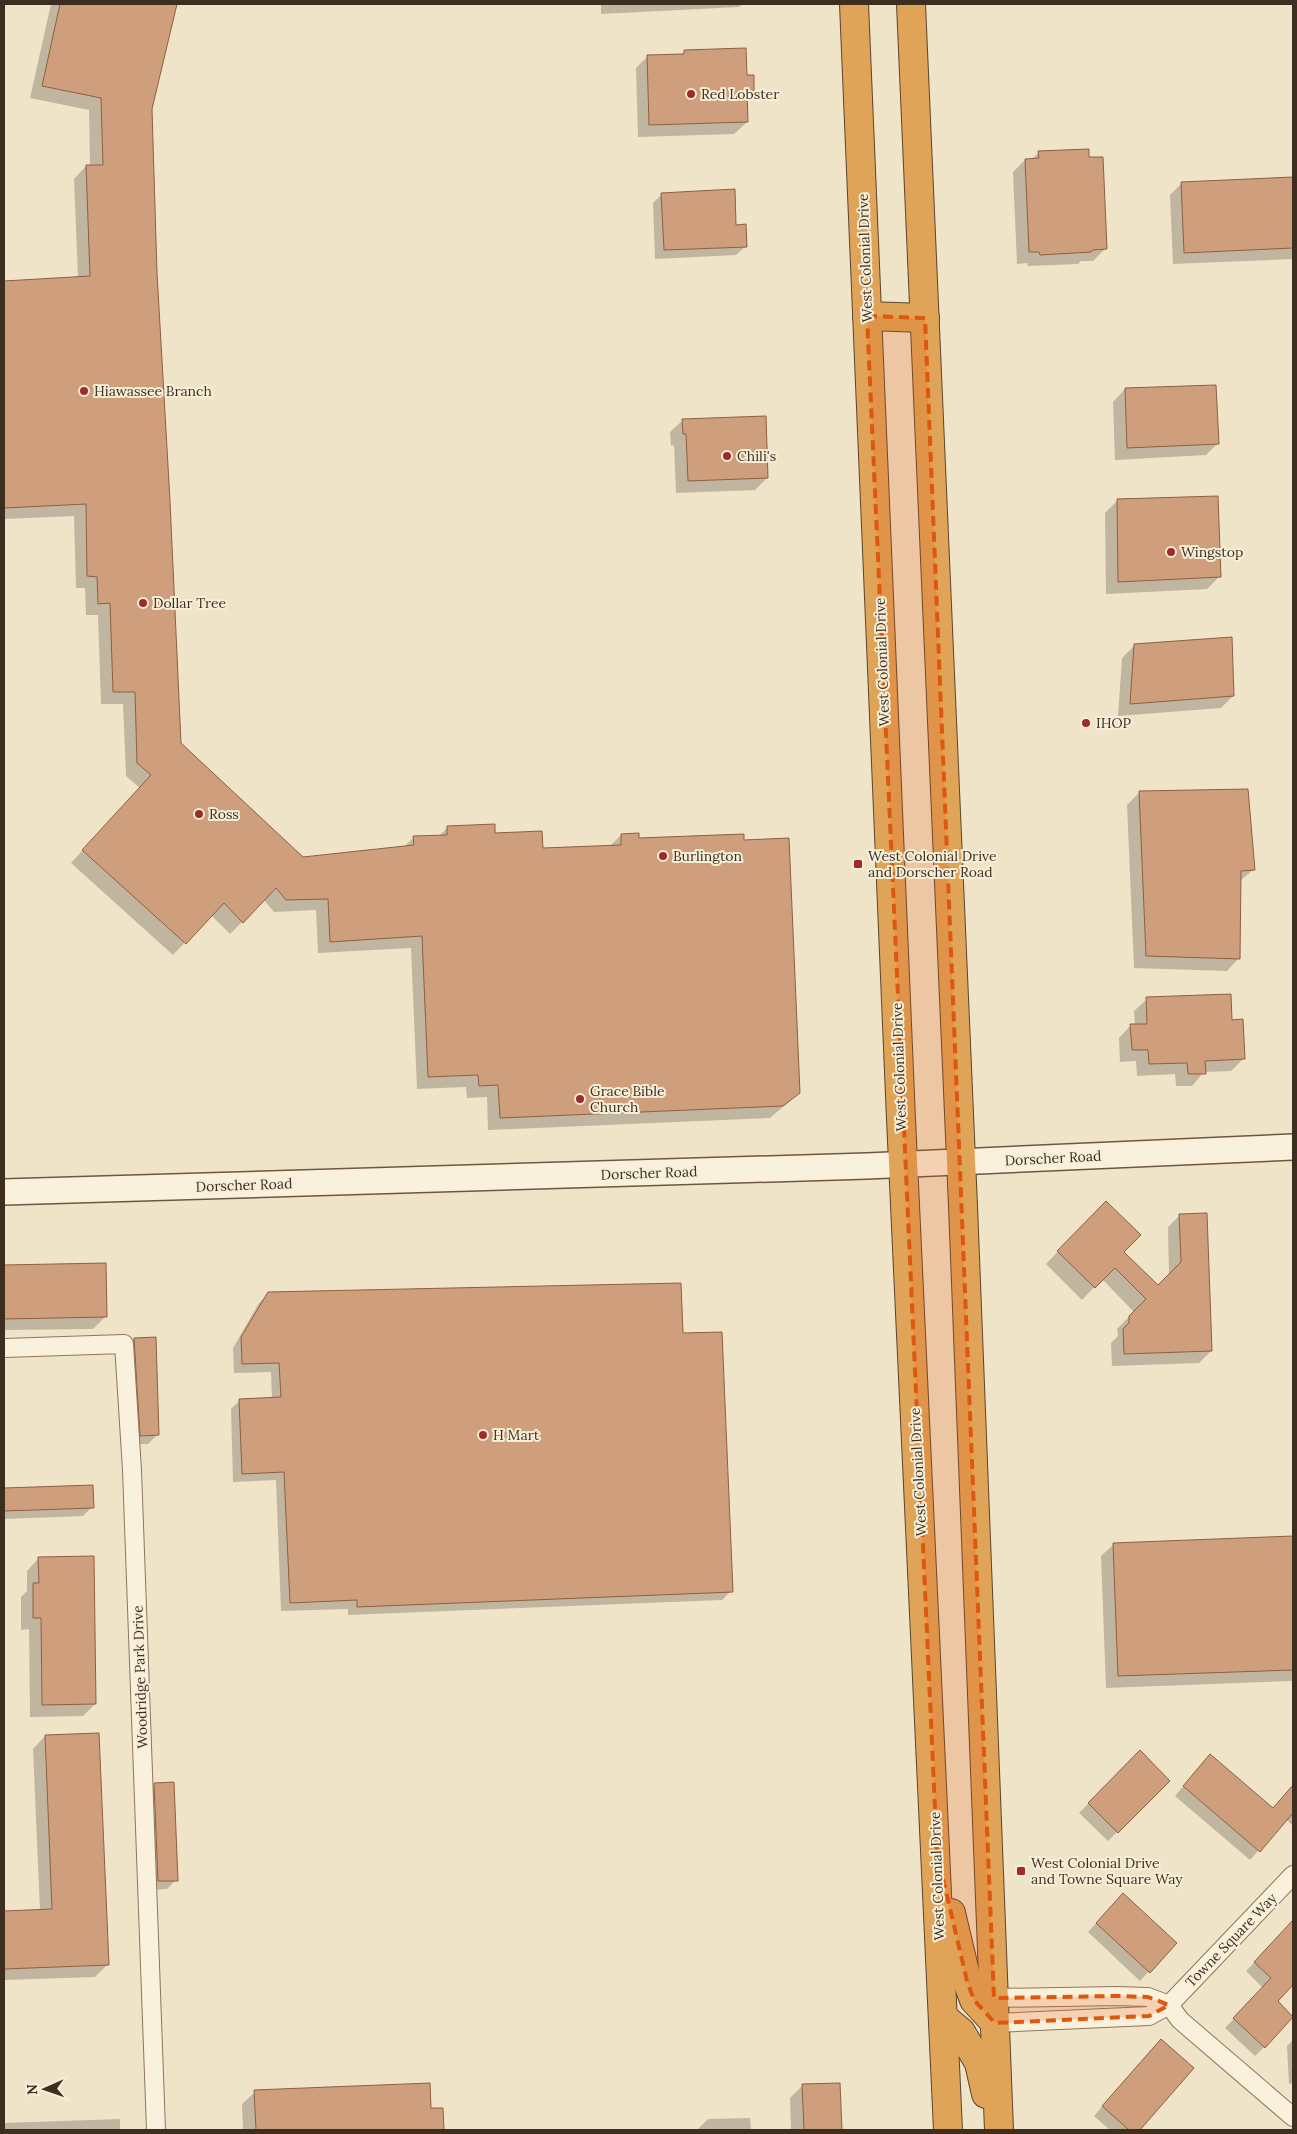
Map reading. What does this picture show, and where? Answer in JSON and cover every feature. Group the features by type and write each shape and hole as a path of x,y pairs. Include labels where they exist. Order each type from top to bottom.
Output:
{"highway":[{"name":"West Colonial Drive","path":"854,4 948,2130"},
{"path":"911,4 961,1163 999,2130"},
{"path":"867,316 925,318"},
{"path":"937,1853 967,1981 974,2000 995,2011"},
{"path":"943,2017 961,2032 979,2063 992,2130"}],"street":[{"name":"Dorscher Road","path":"4,1192 961,1163 1293,1146"},
{"name":"Woodridge Park Drive","path":"4,1348 124,1344 132,1470 156,2130"},
{"name":"Towne Square Way","path":"995,2011 1148,2016 1169,2005 1293,1875"},
{"path":"995,2011 1117,1996 1148,1997 1169,2005 1180,2020 1293,2117"}],"highlighted area":[{"path":"867,316 925,318 994,1998 1148,1997 1169,2005 1149,2016 995,2023 974,2000 967,1981 937,1853"}],"building":[{"path":"60,4 177,4 152,109 157,273 181,743 303,857 414,845 413,836 447,835 447,826 495,824 495,833 542,831 543,848 621,845 621,834 639,833 639,838 744,834 744,840 789,838 800,1093 783,1106 500,1118 498,1085 479,1086 478,1075 428,1077 422,936 330,942 328,899 286,900 276,888 243,923 224,903 186,944 82,850 151,775 137,763 135,692 113,692 110,603 98,604 97,577 87,576 86,504 4,508 4,281 90,276 86,165 103,165 101,98 42,86"},
{"path":"746,48 747,75 754,75 754,91 747,91 748,122 649,125 647,55 684,54 684,50"},
{"path":"1089,149 1089,157 1103,157 1107,249 1093,250 1091,252 1040,255 1039,252 1029,252 1025,159 1039,158 1038,151"},
{"path":"1293,177 1293,248 1184,253 1181,182"},
{"path":"735,189 736,225 746,224 747,247 664,250 661,193"},
{"path":"1216,385 1219,444 1127,448 1125,388"},
{"name":"Chili's","path":"766,416 768,478 688,481 686,434 683,434 682,419"},
{"path":"1218,496 1221,577 1118,582 1117,499"},
{"path":"1232,637 1234,696 1130,704 1134,644"},
{"path":"1248,789 1255,870 1241,871 1240,959 1146,956 1139,791"},
{"path":"1231,994 1232,1020 1243,1019 1245,1059 1205,1061 1206,1074 1188,1074 1187,1063 1149,1064 1148,1050 1132,1050 1130,1024 1147,1024 1146,997"},
{"path":"1106,1201 1141,1235 1124,1252 1158,1285 1181,1262 1179,1214 1207,1213 1212,1351 1124,1354 1123,1329 1129,1323 1129,1316 1146,1299 1115,1268 1095,1288 1057,1251"},
{"path":"106,1263 107,1317 4,1319 4,1265"},
{"name":"H Mart","path":"681,1283 683,1333 722,1332 733,1592 357,1607 357,1600 290,1603 284,1472 242,1474 239,1399 281,1397 279,1363 242,1364 241,1337 268,1292"},
{"path":"156,1337 159,1435 140,1436 134,1338"},
{"path":"93,1485 94,1508 4,1511 4,1488"},
{"path":"1293,1536 1293,1670 1118,1676 1113,1543"},
{"path":"94,1556 96,1704 42,1705 41,1618 33,1618 33,1583 39,1583 38,1557"},
{"path":"99,1733 109,1965 4,1969 4,1911 52,1909 45,1735"},
{"path":"1140,1750 1170,1781 1118,1833 1088,1803"},
{"path":"1210,1754 1273,1808 1293,1785 1293,1813 1260,1852 1183,1786"},
{"path":"174,1782 178,1881 158,1881 154,1783"},
{"path":"1123,1893 1177,1943 1150,1973 1096,1923"},
{"path":"1293,1920 1293,1985 1278,2001 1293,2017 1265,2048 1233,2018 1271,1978 1254,1962"},
{"path":"1161,2039 1194,2068 1140,2130 1129,2130 1102,2106"},
{"path":"430,2083 431,2108 443,2108 444,2130 256,2130 254,2090"},
{"path":"840,2083 842,2130 804,2130 802,2084"}],"place":[{"name":"Red Lobster","path":"691,94"},
{"name":"Hiawassee Branch","path":"84,391"},
{"name":"Chili's","path":"727,456"},
{"name":"Wingstop","path":"1171,552"},
{"name":"Dollar Tree","path":"143,603"},
{"name":"IHOP","path":"1086,723"},
{"name":"Ross","path":"199,814"},
{"name":"Burlington","path":"663,856"},
{"name":"West Colonial Drive and Dorscher Road","path":"858,864"},
{"name":"Grace Bible Church","path":"580,1099"},
{"name":"H Mart","path":"483,1435"},
{"name":"West Colonial Drive and Towne Square Way","path":"1021,1871"}]}
